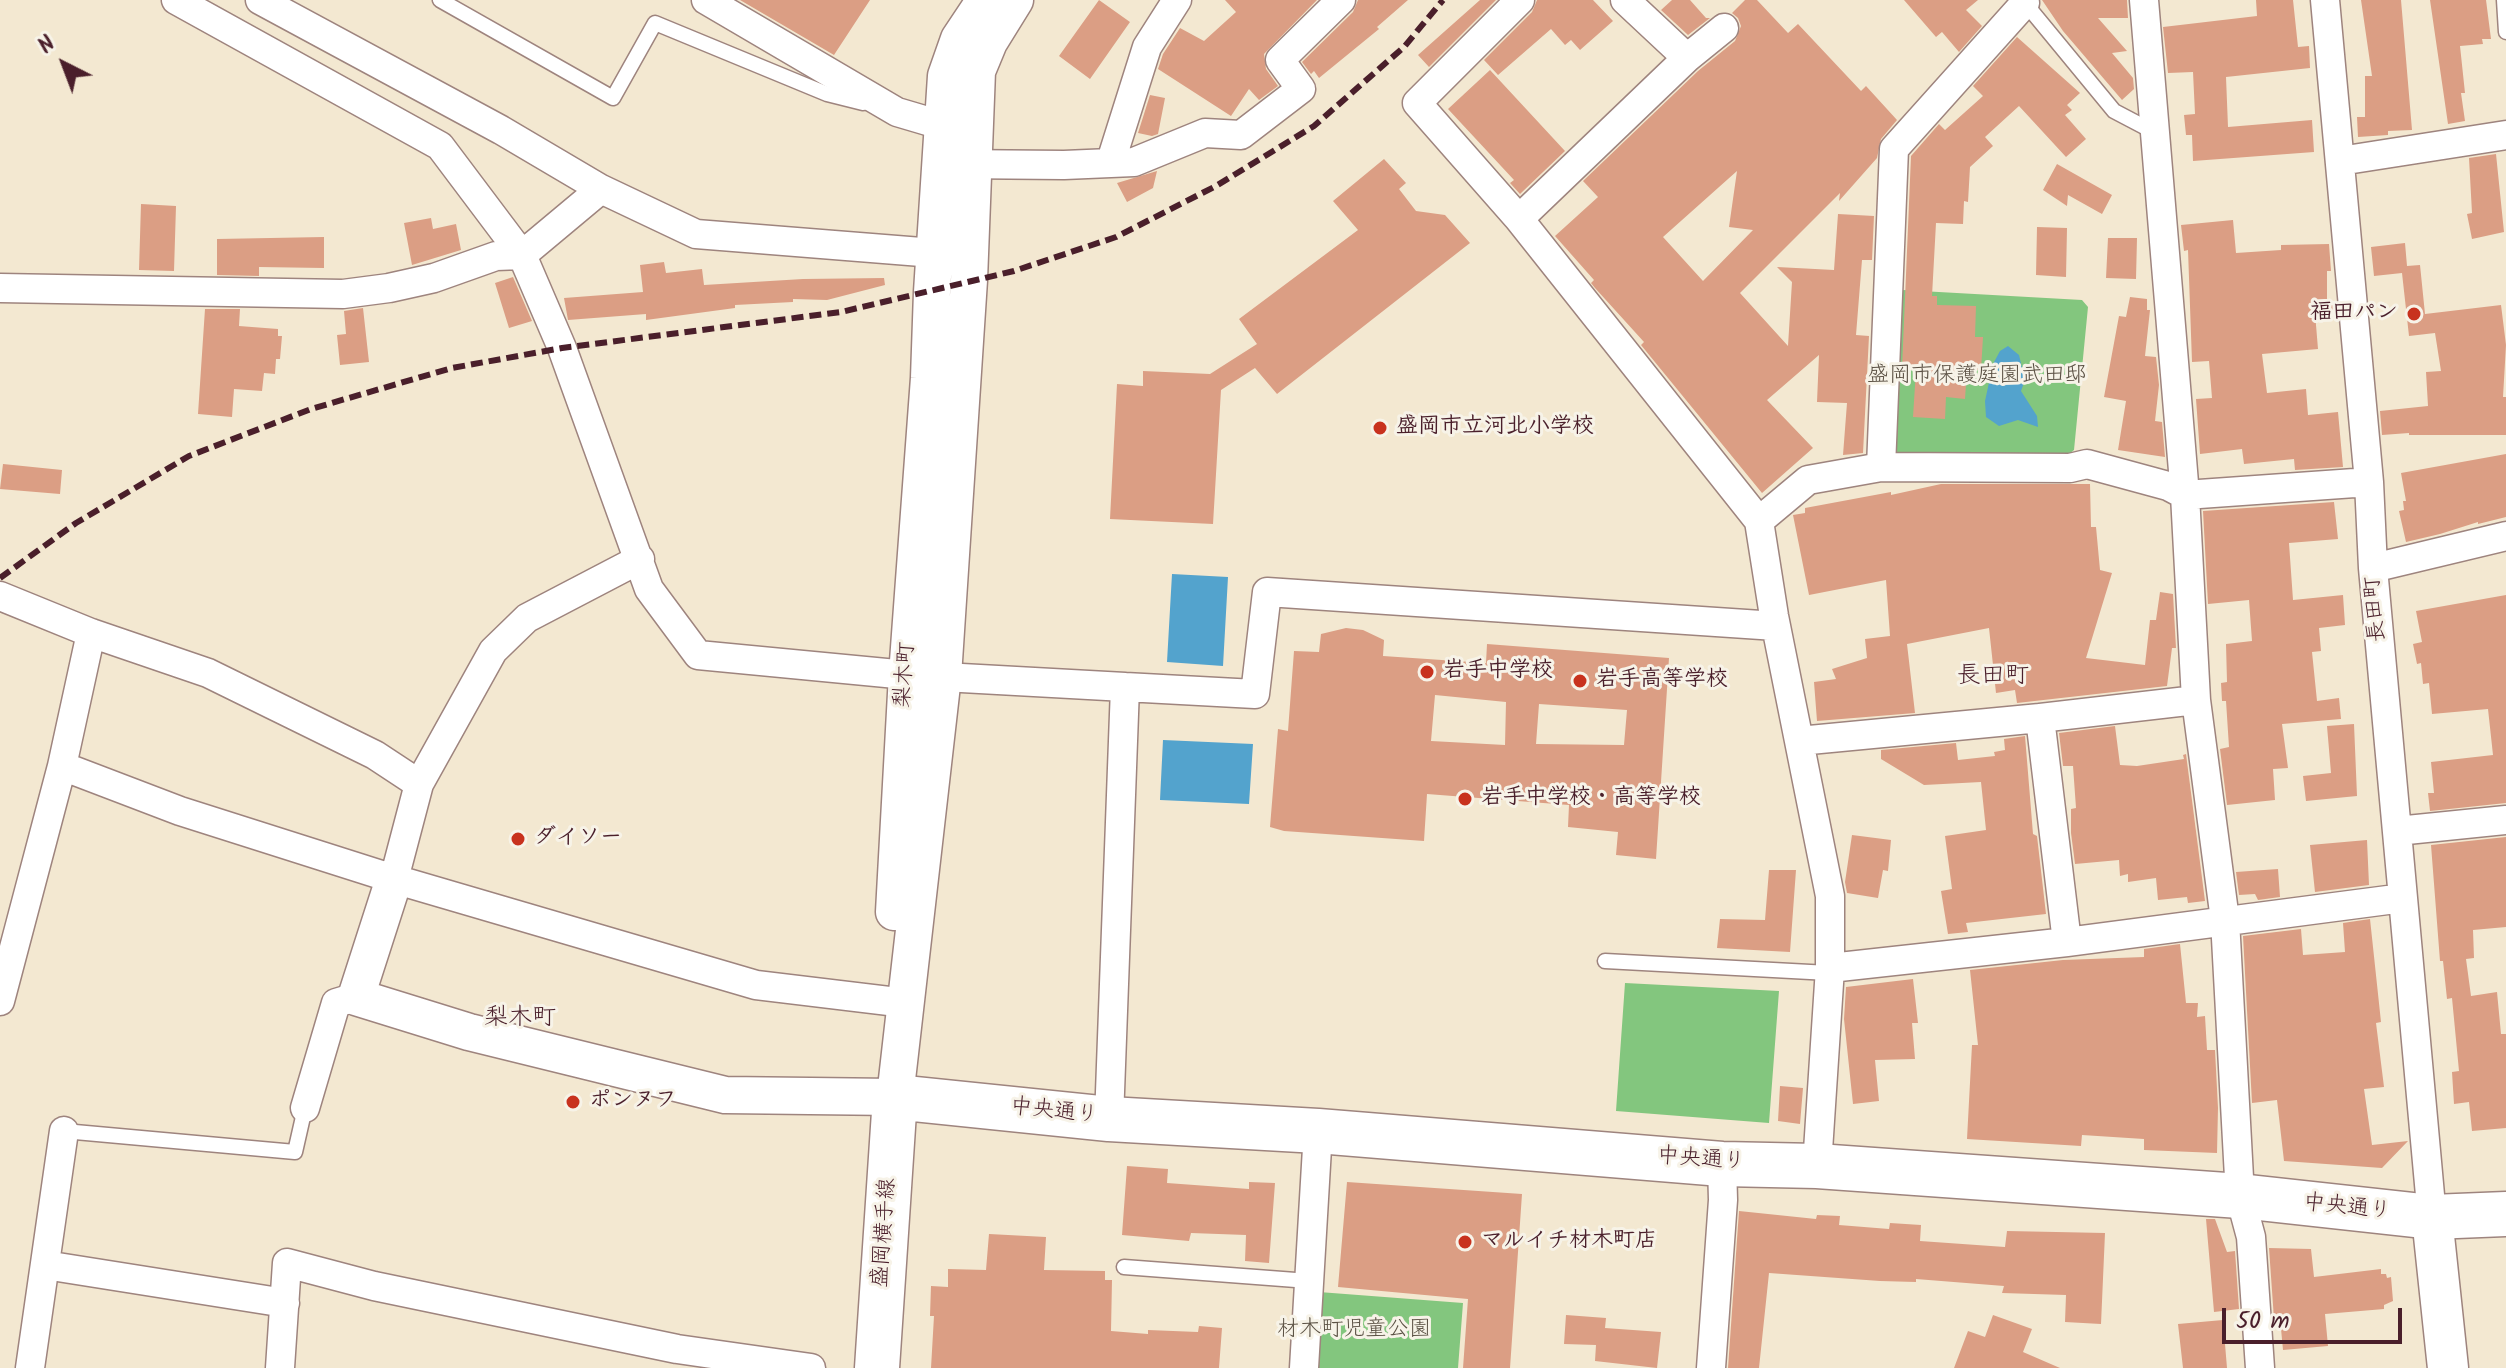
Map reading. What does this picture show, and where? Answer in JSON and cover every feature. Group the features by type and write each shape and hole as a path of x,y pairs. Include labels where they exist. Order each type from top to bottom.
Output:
{"main road":[{"name":"中央通り","path":"895,1097 1109,1119 1318,1131 1722,1164 1817,1166 2240,1196 2432,1217 2506,1214"},
{"name":"盛岡横手線","path":"877,1368 895,1097"},
{"path":"2432,1217 2448,1368"}],"street":[{"path":"176,0 440,146 522,255 562,348 649,589 698,655 907,675 1255,694 1267,592 1776,626"},
{"path":"260,0 501,130 601,189 696,234 934,253"},
{"path":"706,0 897,112 941,125"},
{"path":"305,1108 336,1003 356,997 469,1032 725,1095 895,1097 943,676 969,280 957,164 941,125 946,76 959,39 985,0"},
{"path":"957,164 977,71 989,42 1015,0"},
{"path":"1111,161 1147,47 1177,0"},
{"path":"957,164 1134,162 1205,133 1241,135 1301,89 1280,60 1341,0"},
{"path":"1520,0 1417,103 1519,219 1759,521 1776,626 1830,896 1830,970 1817,1166"},
{"path":"1625,0 1687,58"},
{"path":"2144,0 2185,495 2196,700 2225,920 2240,1196 2251,1237 2260,1368"},
{"name":"長田町","path":"2325,0 2432,1217"},
{"path":"1881,467 1894,149 2024,1"},
{"path":"1519,219 1687,58 1724,28"},
{"path":"2340,161 2506,135"},
{"name":"梨木町","path":"895,1097 889,1001 907,675 929,378 934,253 957,164"},
{"path":"0,288 343,294 389,288 434,278 496,256 522,255 601,189"},
{"path":"1759,521 1808,480 1881,467 2070,468 2087,464 2168,486 2185,495 2369,482"},
{"path":"2373,568 2506,536"},
{"path":"356,997 394,879 419,784 493,651 527,618 640,559"},
{"path":"0,596 91,633 208,673 375,755 419,784"},
{"path":"0,1001 62,766 91,633"},
{"path":"1109,1119 1125,687"},
{"path":"1799,741 2196,700"},
{"path":"2040,718 2067,942"},
{"path":"62,766 180,811 394,879 756,985 889,1001"},
{"path":"2397,831 2506,820"},
{"path":"1830,970 2403,898"},
{"path":"30,1368 64,1131"},
{"path":"1304,1368 1318,1131"},
{"path":"1711,1368 1723,1200 1722,1164"},
{"path":"280,1368 287,1263 374,1286 677,1349 811,1368"},
{"path":"45,1265 285,1303"}],"lane":[{"path":"440,0 613,98 655,23 827,94 897,112"},
{"path":"2504,0 2506,32"},
{"path":"2024,1 2114,111 2154,132"},
{"path":"1605,961 1830,970"},
{"path":"64,1131 295,1152 305,1108"},
{"path":"1124,1267 1309,1281"}],"green space":[{"name":"盛岡市保護庭園武田邸","path":"1903,290 2082,300 2088,307 2074,450 2064,458 1894,458 1899,293"},
{"path":"1625,983 1779,991 1769,1123 1616,1111"},
{"name":"材木町児童公園","path":"1319,1292 1463,1303 1458,1368 1313,1368"}],"water":[{"path":"2008,346 2019,355 2025,380 2021,391 2037,416 2038,427 2018,420 1999,426 1986,417 1985,401 1993,364 2000,351"},
{"path":"1172,574 1228,577 1223,666 1167,662"},
{"path":"1163,740 1253,744 1249,804 1160,800"}],"building":[{"path":"740,0 870,0 834,55"},
{"path":"1099,0 1130,22 1090,79 1059,56"},
{"path":"1225,0 1317,0 1264,54 1266,69 1278,86 1259,100 1249,89 1231,116 1158,69 1163,54 1180,28 1204,41 1236,12"},
{"path":"1358,0 1408,0 1377,27 1379,29 1319,78 1314,71 1311,74 1302,62 1353,12"},
{"path":"1480,0 1496,0 1429,67 1418,55"},
{"path":"1537,0 1593,0 1613,21 1580,50 1571,40 1565,45 1551,29 1498,75 1484,60 1532,12"},
{"path":"1672,0 1690,0 1706,18 1710,18 1688,35 1661,10"},
{"path":"1745,0 1757,0 1788,33 1798,24 1861,91 1866,86 1897,120 1881,139 1877,158 1839,201 1840,193 1740,293 1788,346 1792,282 1777,267 1834,270 1838,214 1874,216 1872,260 1862,260 1856,335 1869,336 1863,453 1843,455 1847,403 1817,402 1819,355 1767,400 1813,448 1762,493 1641,345 1644,342 1595,288 1591,283 1594,280 1555,236 1598,197 1583,181 1698,71 1735,41 1741,26 1732,13","holes":["1737,171 1729,227 1753,230 1703,281 1663,237"]},
{"path":"1904,0 1978,0 1966,10 1982,26 1959,52 1942,32 1936,37"},
{"path":"2042,0 2127,0 2128,18 2098,18 2127,51 2112,53 2133,78 2134,89 2122,100 2063,31"},
{"path":"2256,0 2293,0 2298,47 2309,46 2310,68 2226,77 2228,127 2312,120 2314,152 2193,161 2192,135 2186,135 2184,115 2195,114 2193,72 2168,73 2163,27 2257,16"},
{"path":"2361,0 2401,0 2412,130 2358,137 2357,117 2365,117 2365,76 2372,76"},
{"path":"2430,0 2486,0 2491,39 2482,39 2483,44 2460,46 2465,121 2448,124"},
{"path":"2017,37 2080,93 2067,105 2072,110 2065,115 2086,139 2066,157 2019,106 1985,137 1993,146 1970,167 1963,224 1936,223 1932,296 1937,296 1937,305 1976,306 1975,337 1983,337 1981,370 1967,369 1965,399 1946,397 1945,419 1913,417 1916,370 1902,369 1911,156 1939,124 1945,130 1983,96 1973,86"},
{"path":"1490,70 1565,151 1520,194 1510,183 1514,180 1448,109"},
{"path":"1150,95 1165,98 1158,134 1152,136 1138,133"},
{"path":"2496,154 2504,232 2472,239 2467,214 2472,213 2469,158"},
{"path":"1384,159 1406,183 1399,189 1416,211 1445,215 1470,243 1277,394 1255,368 1221,390 1213,524 1110,519 1117,384 1143,386 1143,371 1210,374 1257,344 1239,319 1358,230 1333,201"},
{"path":"2057,164 2112,195 2102,214 2068,195 2067,206 2043,190"},
{"path":"1157,171 1153,188 1127,202 1117,183"},
{"path":"141,204 176,206 174,271 139,270"},
{"path":"431,218 433,229 456,224 461,250 412,265 404,223"},
{"path":"2233,220 2236,253 2281,250 2281,245 2329,244 2331,271 2327,271 2327,299 2336,312 2315,313 2318,349 2262,354 2267,393 2306,389 2308,415 2338,412 2343,467 2295,470 2294,459 2244,464 2242,449 2200,454 2196,399 2212,398 2209,361 2192,362 2188,250 2184,251 2181,225"},
{"path":"2037,227 2067,228 2066,277 2036,275"},
{"path":"324,237 324,268 259,267 259,276 217,275 217,239"},
{"path":"2108,238 2137,238 2136,279 2106,278"},
{"path":"2405,243 2407,266 2420,265 2425,314 2501,305 2506,345 2503,397 2506,397 2506,435 2382,435 2380,411 2428,406 2426,372 2441,371 2435,333 2409,336 2402,273 2374,276 2371,247"},
{"path":"664,262 666,273 702,269 704,285 884,278 885,285 827,300 793,299 793,302 735,305 735,308 646,320 646,314 568,320 564,298 643,292 640,265"},
{"path":"513,277 532,321 509,328 495,283"},
{"path":"2130,297 2147,299 2147,310 2150,310 2145,356 2156,357 2159,385 2155,421 2162,422 2165,457 2118,450 2126,401 2104,397 2119,316 2126,317"},
{"path":"363,308 369,362 340,365 337,335 346,334 344,311"},
{"path":"205,309 240,309 239,326 278,329 278,336 282,336 275,374 264,373 262,391 234,389 232,417 198,414"},
{"path":"2506,454 2506,517 2406,542 2399,511 2404,510 2403,501 2406,501 2401,473"},
{"path":"3,464 62,470 60,494 0,489"},
{"path":"1941,484 2090,484 2091,527 2096,527 2100,570 2112,573 2086,658 2145,665 2150,620 2156,620 2160,592 2173,594 2176,648 2172,648 2167,686 2017,703 2015,690 1996,693 1989,628 1907,644 1915,713 1817,721 1814,682 1836,679 1832,669 1867,658 1865,639 1890,636 1886,580 1809,595 1793,515 1805,513 1805,508"},
{"path":"2334,502 2338,539 2289,543 2293,600 2343,595 2345,625 2319,628 2321,651 2312,652 2317,701 2339,698 2341,719 2282,724 2288,768 2273,769 2275,800 2227,805 2220,749 2229,747 2226,701 2222,701 2221,683 2227,682 2226,644 2252,641 2249,600 2208,604 2203,511"},
{"path":"2506,595 2506,803 2430,811 2428,793 2434,793 2431,762 2493,755 2488,709 2432,714 2429,683 2423,684 2421,663 2417,664 2413,644 2422,642 2416,611"},
{"path":"1346,628 1363,630 1384,640 1383,656 1486,663 1487,644 1669,658 1656,859 1616,855 1618,832 1568,827 1569,805 1427,794 1424,841 1284,831 1270,827 1278,729 1288,731 1294,651 1319,652 1321,634","holes":["1435,695 1506,702 1505,745 1431,741","1539,704 1627,710 1624,745 1536,744"]},
{"path":"2354,724 2357,796 2306,801 2303,776 2331,773 2327,726"},
{"path":"2115,726 2120,765 2137,766 2184,759 2183,755 2186,754 2205,901 2188,903 2187,897 2158,900 2156,878 2128,882 2128,874 2120,876 2119,860 2075,864 2071,833 2071,809 2076,808 2073,766 2063,766 2059,733"},
{"path":"2025,736 2033,834 2037,836 2046,914 1966,923 1968,932 1948,934 1941,891 1952,889 1945,836 1986,830 1981,782 1924,785 1881,759 1881,750 1956,743 1958,760 1995,756 1994,752 2005,750 2004,739"},
{"path":"1852,835 1891,840 1888,871 1883,870 1878,898 1847,893 1845,882"},
{"path":"2506,837 2506,927 2473,930 2474,958 2466,959 2471,996 2497,992 2501,1034 2506,1034 2506,1128 2472,1131 2469,1102 2454,1104 2452,1072 2459,1071 2452,998 2447,999 2443,961 2440,961 2431,845"},
{"path":"2367,840 2369,885 2315,892 2310,845"},
{"path":"2278,869 2280,897 2258,900 2255,894 2239,895 2236,872"},
{"path":"1769,870 1796,870 1790,952 1717,948 1720,919 1765,920"},
{"path":"2370,919 2381,1022 2376,1023 2384,1087 2364,1089 2372,1145 2408,1141 2382,1168 2284,1161 2277,1100 2252,1103 2243,936 2301,929 2303,955 2345,952 2343,923"},
{"path":"2180,944 2186,1003 2198,1003 2197,1017 2205,1016 2207,1050 2215,1050 2217,1153 2144,1150 2144,1139 2082,1135 2081,1146 1967,1139 1972,1045 1978,1045 1970,970 2063,960 2144,957 2144,949"},
{"path":"1913,979 1918,1023 1912,1023 1915,1059 1875,1060 1879,1101 1853,1104 1844,1019 1846,987"},
{"path":"1780,1086 1803,1088 1800,1124 1778,1121"},
{"path":"1127,1166 1168,1169 1167,1183 1249,1189 1249,1182 1275,1183 1269,1263 1245,1261 1246,1235 1191,1233 1189,1241 1122,1235"},
{"path":"1347,1182 1522,1194 1510,1368 1463,1368 1468,1299 1338,1287"},
{"path":"1739,1211 1816,1219 1817,1215 1840,1216 1839,1225 1889,1229 1890,1223 1921,1225 1920,1241 2005,1247 2007,1231 2105,1233 2101,1324 2065,1322 2066,1295 2002,1293 2004,1286 1916,1279 1916,1282 1880,1281 1769,1273 1759,1368 1728,1368"},
{"path":"2206,1219 2215,1219 2227,1252 2235,1251 2239,1309 2214,1312"},
{"path":"989,1234 1046,1237 1044,1270 1105,1271 1105,1280 1112,1280 1111,1331 1148,1334 1148,1330 1198,1332 1199,1326 1222,1328 1219,1368 931,1368 934,1316 930,1316 931,1286 948,1287 948,1269 986,1270"},
{"path":"2269,1248 2311,1249 2314,1277 2381,1269 2381,1274 2391,1277 2393,1301 2384,1305 2384,1309 2325,1314 2328,1346 2283,1350 2280,1318 2274,1319"},
{"path":"1566,1315 1606,1318 1605,1328 1661,1332 1657,1368 1595,1361 1596,1345 1564,1344"},
{"path":"1993,1315 2032,1329 2023,1352 2060,1368 1954,1368 1968,1331 1985,1337"},
{"path":"2223,1320 2227,1368 2183,1368 2178,1324"}],"railway":[{"path":"0,578 76,523 189,456 311,409 452,368 562,348 841,312 1014,271 1116,237 1216,186 1314,126 1404,47 1443,0"}],"place":[{"name":"福田パン","path":"2414,314"},
{"name":"盛岡市立河北小学校","path":"1380,428"},
{"name":"岩手中学校","path":"1427,672"},
{"name":"岩手高等学校","path":"1580,681"},
{"name":"岩手中学校・高等学校","path":"1465,799"},
{"name":"ダイソー","path":"518,839"},
{"name":"ポンヌフ","path":"573,1102"},
{"name":"マルイチ材木町店","path":"1465,1242"}],"district":[{"name":"長田町","path":"1993,678"},
{"name":"梨木町","path":"520,1020"}]}
